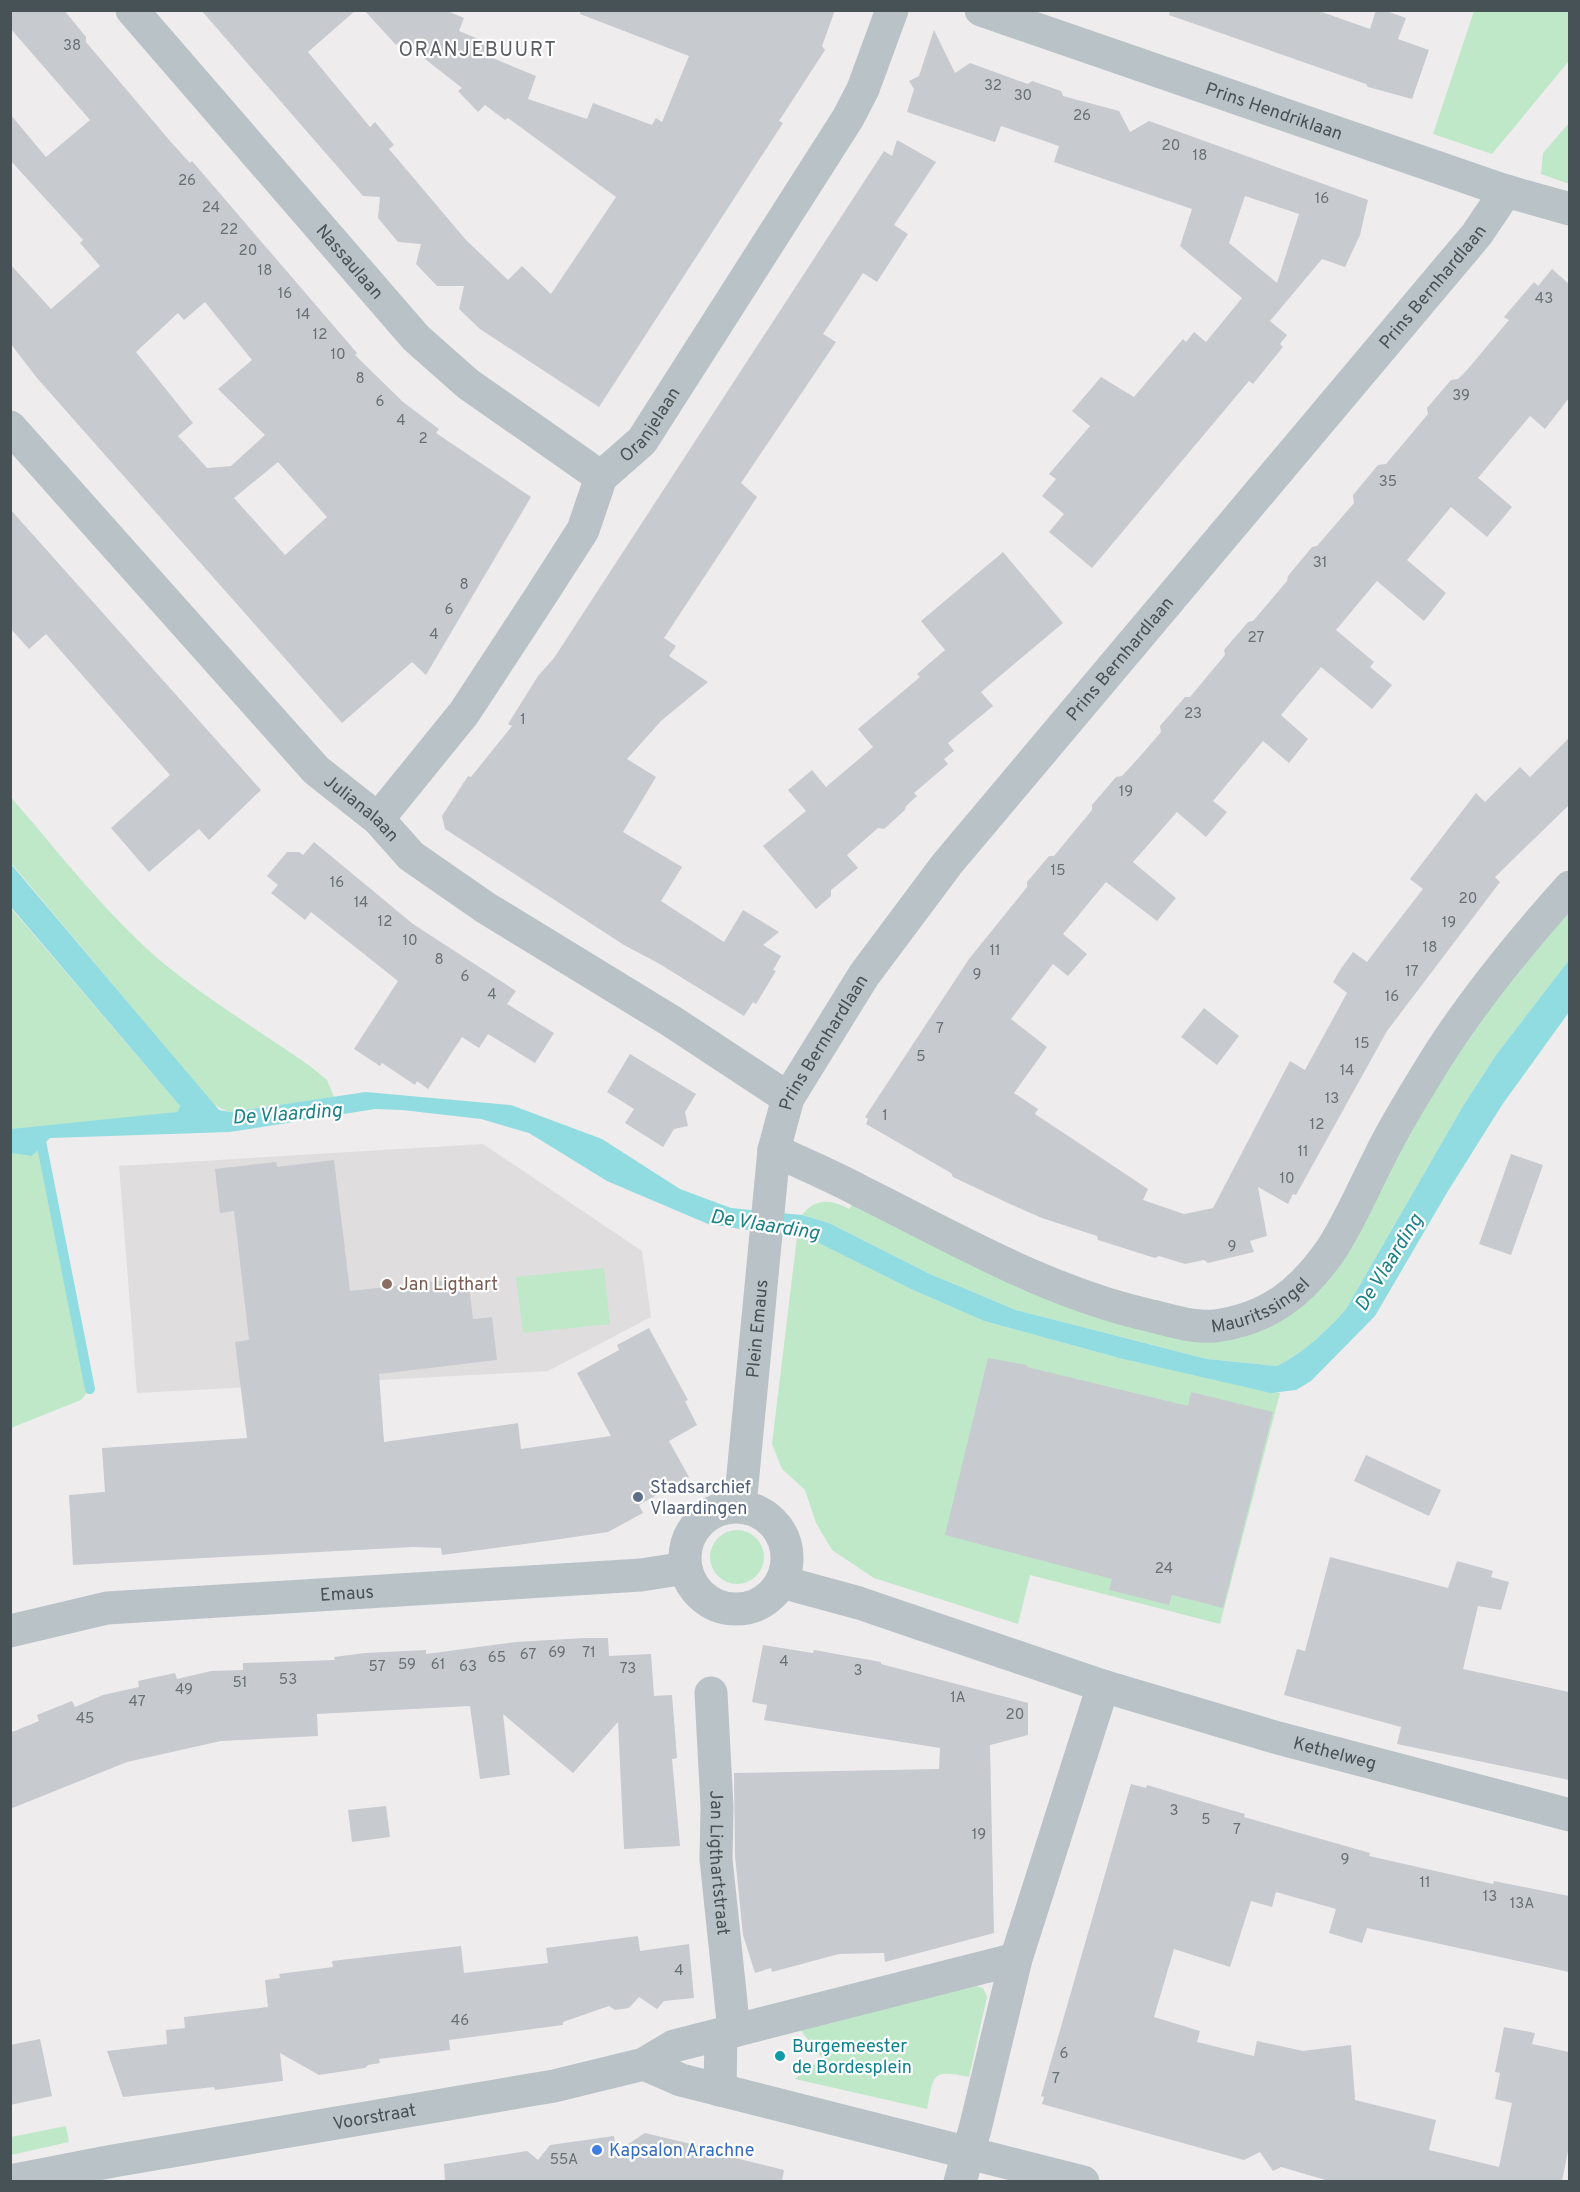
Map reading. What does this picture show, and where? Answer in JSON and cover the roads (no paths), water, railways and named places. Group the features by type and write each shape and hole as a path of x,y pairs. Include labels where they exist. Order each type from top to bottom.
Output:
{"street":[{"name":"Nassaulaan","path":"132,10 416,338 468,384 601,477"},
{"name":"Oranjelaan","path":"378,819 464,713 583,530 601,477 642,441 831,147 863,89 892,10"},
{"name":"Prins Hendriklaan","path":"981,10 1506,191 1569,209"},
{"name":"Prins Bernhardlaan","path":"774,1150 788,1098 864,975 947,864 1477,234 1506,191"},
{"name":"Julianalaan","path":"10,427 316,770 378,819 411,855 486,908 671,1021 788,1098"},
{"name":"Mauritssingel","path":"774,1150 860,1190 950,1238 1031,1275 1118,1309 1174,1321 1213,1326 1249,1318 1280,1305 1307,1280 1332,1249 1381,1152 1427,1073 1503,964 1569,888"},
{"name":"Plein Emaus","path":"740,1506 774,1150"},
{"path":"740,1506 764,1514 781,1533 788,1557 782,1582 772,1595 757,1605 741,1609 724,1608 699,1593 690,1582 684,1553 689,1537 697,1524 709,1513 740,1506"},
{"name":"Emaus","path":"10,1631 107,1608 642,1575 686,1568"},
{"path":"782,1582 859,1603 1103,1686 1016,1959 964,2168"},
{"name":"Kethelweg","path":"1103,1686 1278,1738 1569,1815"},
{"name":"Jan Ligthartstraat","path":"711,1694 717,1807 716,1859 727,2033"},
{"path":"720,2090 727,2033 1016,1959"},
{"name":"Voorstraat","path":"10,2181 113,2161 554,2086 644,2064 674,2046 727,2033"},
{"path":"644,2064 681,2080 720,2090 964,2168 1083,2181"}],"water":[{"name":"De Vlaarding","path":"10,863 219,1110 230,1112 366,1092 511,1105 602,1139 680,1189 731,1208 802,1215 829,1223 930,1274 1016,1310 1207,1359 1277,1366 1314,1341 1346,1309 1463,1106 1496,1055 1569,960 1569,1012 1502,1105 1448,1191 1375,1316 1311,1381 1296,1390 1271,1393 1119,1358 984,1321 911,1289 813,1240 708,1224 607,1181 529,1133 481,1119 375,1109 230,1132 50,1138 32,1156 11,1153 11,1129 177,1112 180,1106 11,907"}],"waterway":[{"path":"40,1136 90,1389"}],"place":[{"name":"Jan Ligthart","path":"387,1284"},
{"name":"Stadsarchief Vlaardingen","path":"638,1497"},
{"name":"Burgemeester de Bordesplein","path":"780,2056"},
{"name":"Kapsalon Arachne","path":"597,2150"}],"district":[{"name":"ORANJEBUURT","path":"478,49"}]}
